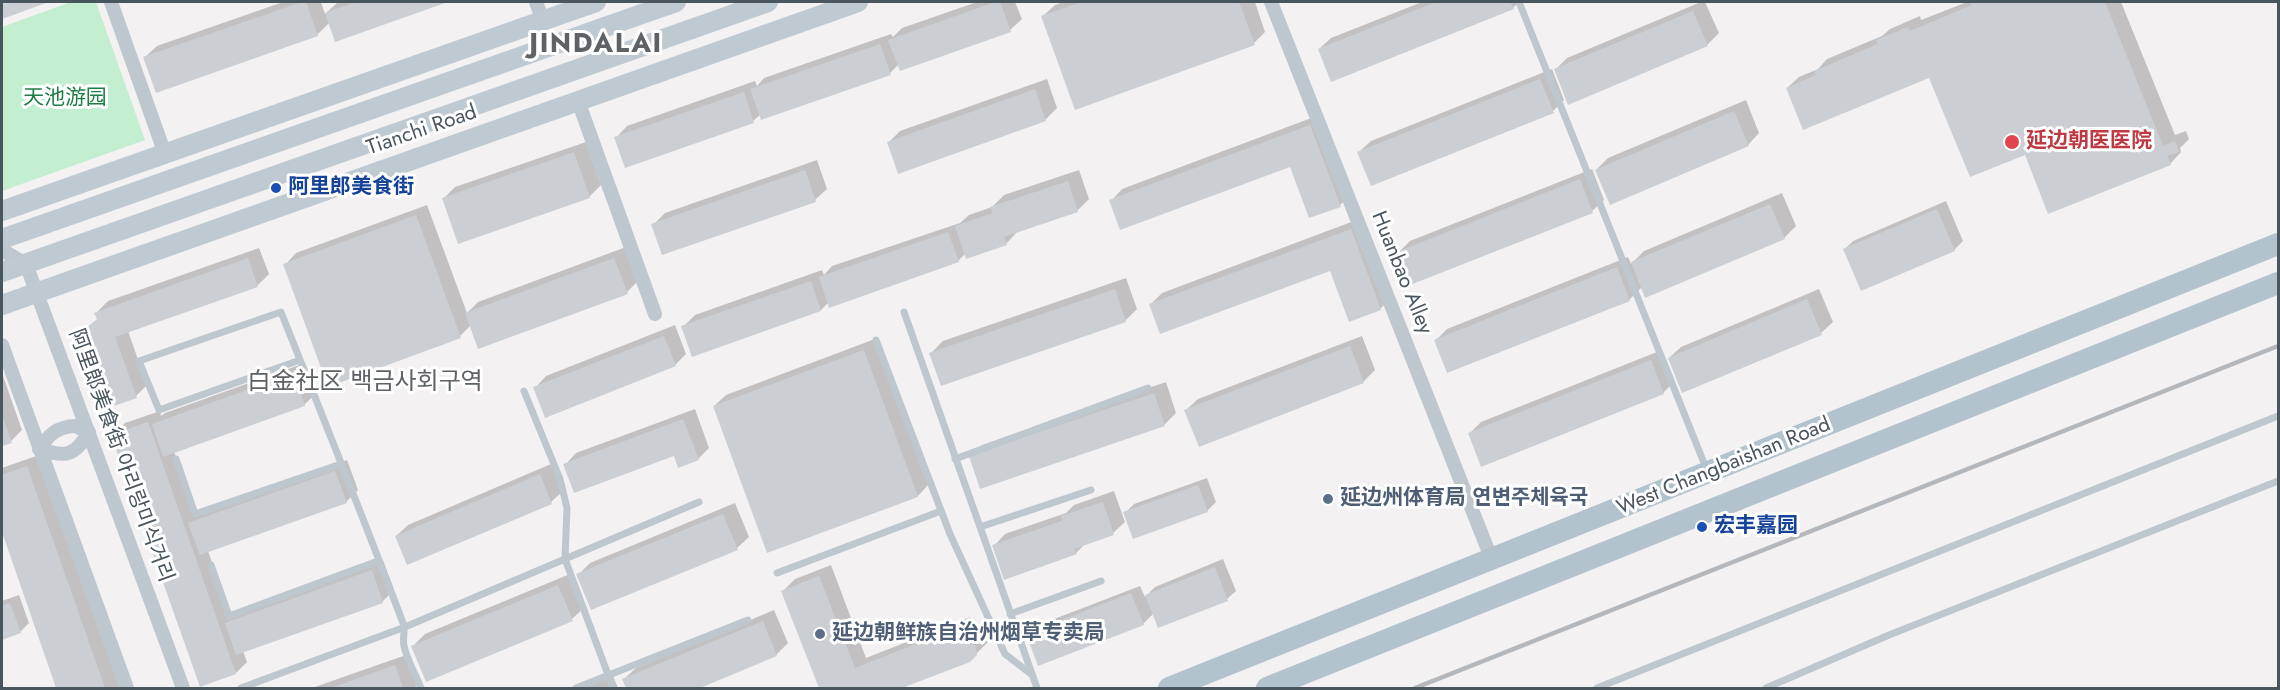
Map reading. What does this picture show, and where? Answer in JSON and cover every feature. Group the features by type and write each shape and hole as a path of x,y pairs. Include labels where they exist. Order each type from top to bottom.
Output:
{"main road":[{"name":"West Changbaishan Road","path":"1168,688 2278,244"},
{"name":"West Changbaishan Road","path":"1267,688 2278,283"}],"street":[{"path":"111,2 165,154"},
{"path":"536,2 543,21"},
{"path":"2,212 597,2"},
{"name":"Tianchi Road","path":"2,239 676,2"},
{"name":"Tianchi Road","path":"2,272 768,2"},
{"name":"Tianchi Road","path":"2,305 858,2"},
{"name":"Huanbao Alley","path":"1271,2 1492,560"},
{"path":"578,101 655,314"},
{"path":"2,250 26,264"},
{"name":"阿里郎美食街 아리랑미식거리","path":"26,264 183,688"},
{"path":"2,345 127,688"},
{"path":"75,426 89,432 81,446 69,454 53,454 39,449 49,436 61,427 75,426"}],"lane":[{"path":"1519,2 1708,473"},
{"path":"300,360 159,410 139,361 281,312 300,360 341,464 378,561 405,627 403,645 421,688"},
{"path":"904,312 1036,688"},
{"path":"876,340 941,511 1005,654 1032,674"},
{"path":"956,459 1148,388"},
{"path":"524,391 567,508 565,559 613,688"},
{"path":"1597,688 2278,416"},
{"path":"176,459 195,514 341,464"},
{"path":"1766,688 1889,635 2278,481"},
{"path":"980,526 1091,490"},
{"path":"241,688 405,627 699,502"},
{"path":"777,573 941,511"},
{"path":"211,565 229,616 378,561"},
{"path":"1010,614 1101,581"},
{"path":"576,688 748,620"}],"green space":[{"name":"天池游园","path":"71,2 96,2 145,140 2,191 2,27"}],"building":[{"path":"2,2 49,2 2,19"},
{"path":"306,2 318,36 156,93 143,57"},
{"path":"356,2 448,2 335,42 325,13"},
{"path":"1000,2 1011,32 900,71 888,40"},
{"path":"1081,2 1239,2 1255,45 1075,110 1041,16"},
{"path":"1436,2 1510,2 1514,9 1331,82 1318,49"},
{"path":"1970,2 2105,2 2163,146 2175,141 2179,152 2167,156 2171,165 2048,214 2025,155 1970,177 1929,78 1803,130 1786,88 1816,75 1814,71 1878,44 1876,40 1908,27 1910,31 1972,5"},
{"path":"1693,11 1708,46 1568,105 1554,69"},
{"path":"880,44 891,75 761,120 750,89"},
{"path":"1540,79 1554,113 1371,186 1357,152"},
{"path":"1035,89 1046,121 898,174 887,142"},
{"path":"744,92 754,123 625,168 614,137"},
{"path":"1734,111 1749,146 1610,205 1595,170"},
{"path":"1310,125 1341,207 1309,218 1290,167 1120,230 1109,200"},
{"path":"574,152 590,198 458,244 442,198"},
{"path":"805,170 816,202 662,255 651,224"},
{"path":"1580,179 1593,213 1410,285 1397,252"},
{"path":"1068,181 1078,212 1004,237 1007,245 966,259 955,226 993,213 990,207"},
{"path":"1770,204 1785,239 1645,298 1631,262"},
{"path":"1937,209 1955,251 1861,291 1843,249"},
{"path":"416,215 461,338 328,387 283,264"},
{"path":"1351,229 1381,310 1349,322 1330,271 1160,334 1149,304"},
{"path":"948,232 959,262 829,308 819,277"},
{"path":"248,258 258,287 115,337 137,398 102,410 79,347 85,345 85,329 97,319 94,313"},
{"path":"614,258 628,294 478,349 465,313"},
{"path":"1617,267 1630,301 1447,373 1434,340"},
{"path":"811,281 821,311 692,357 681,326"},
{"path":"1115,289 1126,322 941,386 929,353"},
{"path":"1807,299 1822,335 1682,393 1668,358"},
{"path":"664,336 676,366 545,418 533,387"},
{"path":"1350,346 1364,383 1199,447 1184,410"},
{"path":"864,350 918,497 767,553 713,406"},
{"path":"1651,360 1664,394 1481,467 1468,433"},
{"path":"294,373 305,406 163,457 152,424"},
{"path":"1154,393 1165,426 980,489 969,456"},
{"path":"2,415 12,443 2,446"},
{"path":"683,419 699,460 678,468 674,456 574,493 563,464"},
{"path":"148,422 236,674 200,687 111,435"},
{"path":"27,466 105,688 56,688 2,532 2,475"},
{"path":"335,471 347,503 200,555 188,523"},
{"path":"540,474 552,504 407,565 395,536"},
{"path":"1198,485 1208,512 1133,539 1123,512"},
{"path":"1103,502 1114,535 1074,549 1077,554 1004,580 992,545 1062,521 1061,516"},
{"path":"723,514 738,550 591,610 576,574"},
{"path":"1215,567 1228,601 1158,628 1145,595"},
{"path":"372,570 383,603 236,655 225,623"},
{"name":"延边朝鲜族自治州烟草专卖局","path":"819,576 855,668 959,627 964,642 976,646 977,655 970,662 902,688 819,688 781,591"},
{"path":"558,585 573,621 426,682 411,646"},
{"path":"1131,593 1144,625 1038,666 1026,634"},
{"path":"10,603 21,633 2,640 2,606"},
{"path":"763,621 777,656 700,688 626,688 622,679"},
{"path":"395,665 403,688 331,688"}],"railway":[{"path":"1415,688 2278,346"}],"place":[{"name":"延边朝医医院","path":"2012,142"},
{"name":"阿里郎美食街","path":"276,188"},
{"name":"延边州体育局 연변주체육국","path":"1328,499"},
{"name":"宏丰嘉园","path":"1702,527"},
{"name":"延边朝鲜族自治州烟草专卖局","path":"820,634"}],"district":[{"name":"JINDALAI","path":"596,45"},
{"name":"白金社区 백금사회구역","path":"365,383"}]}
